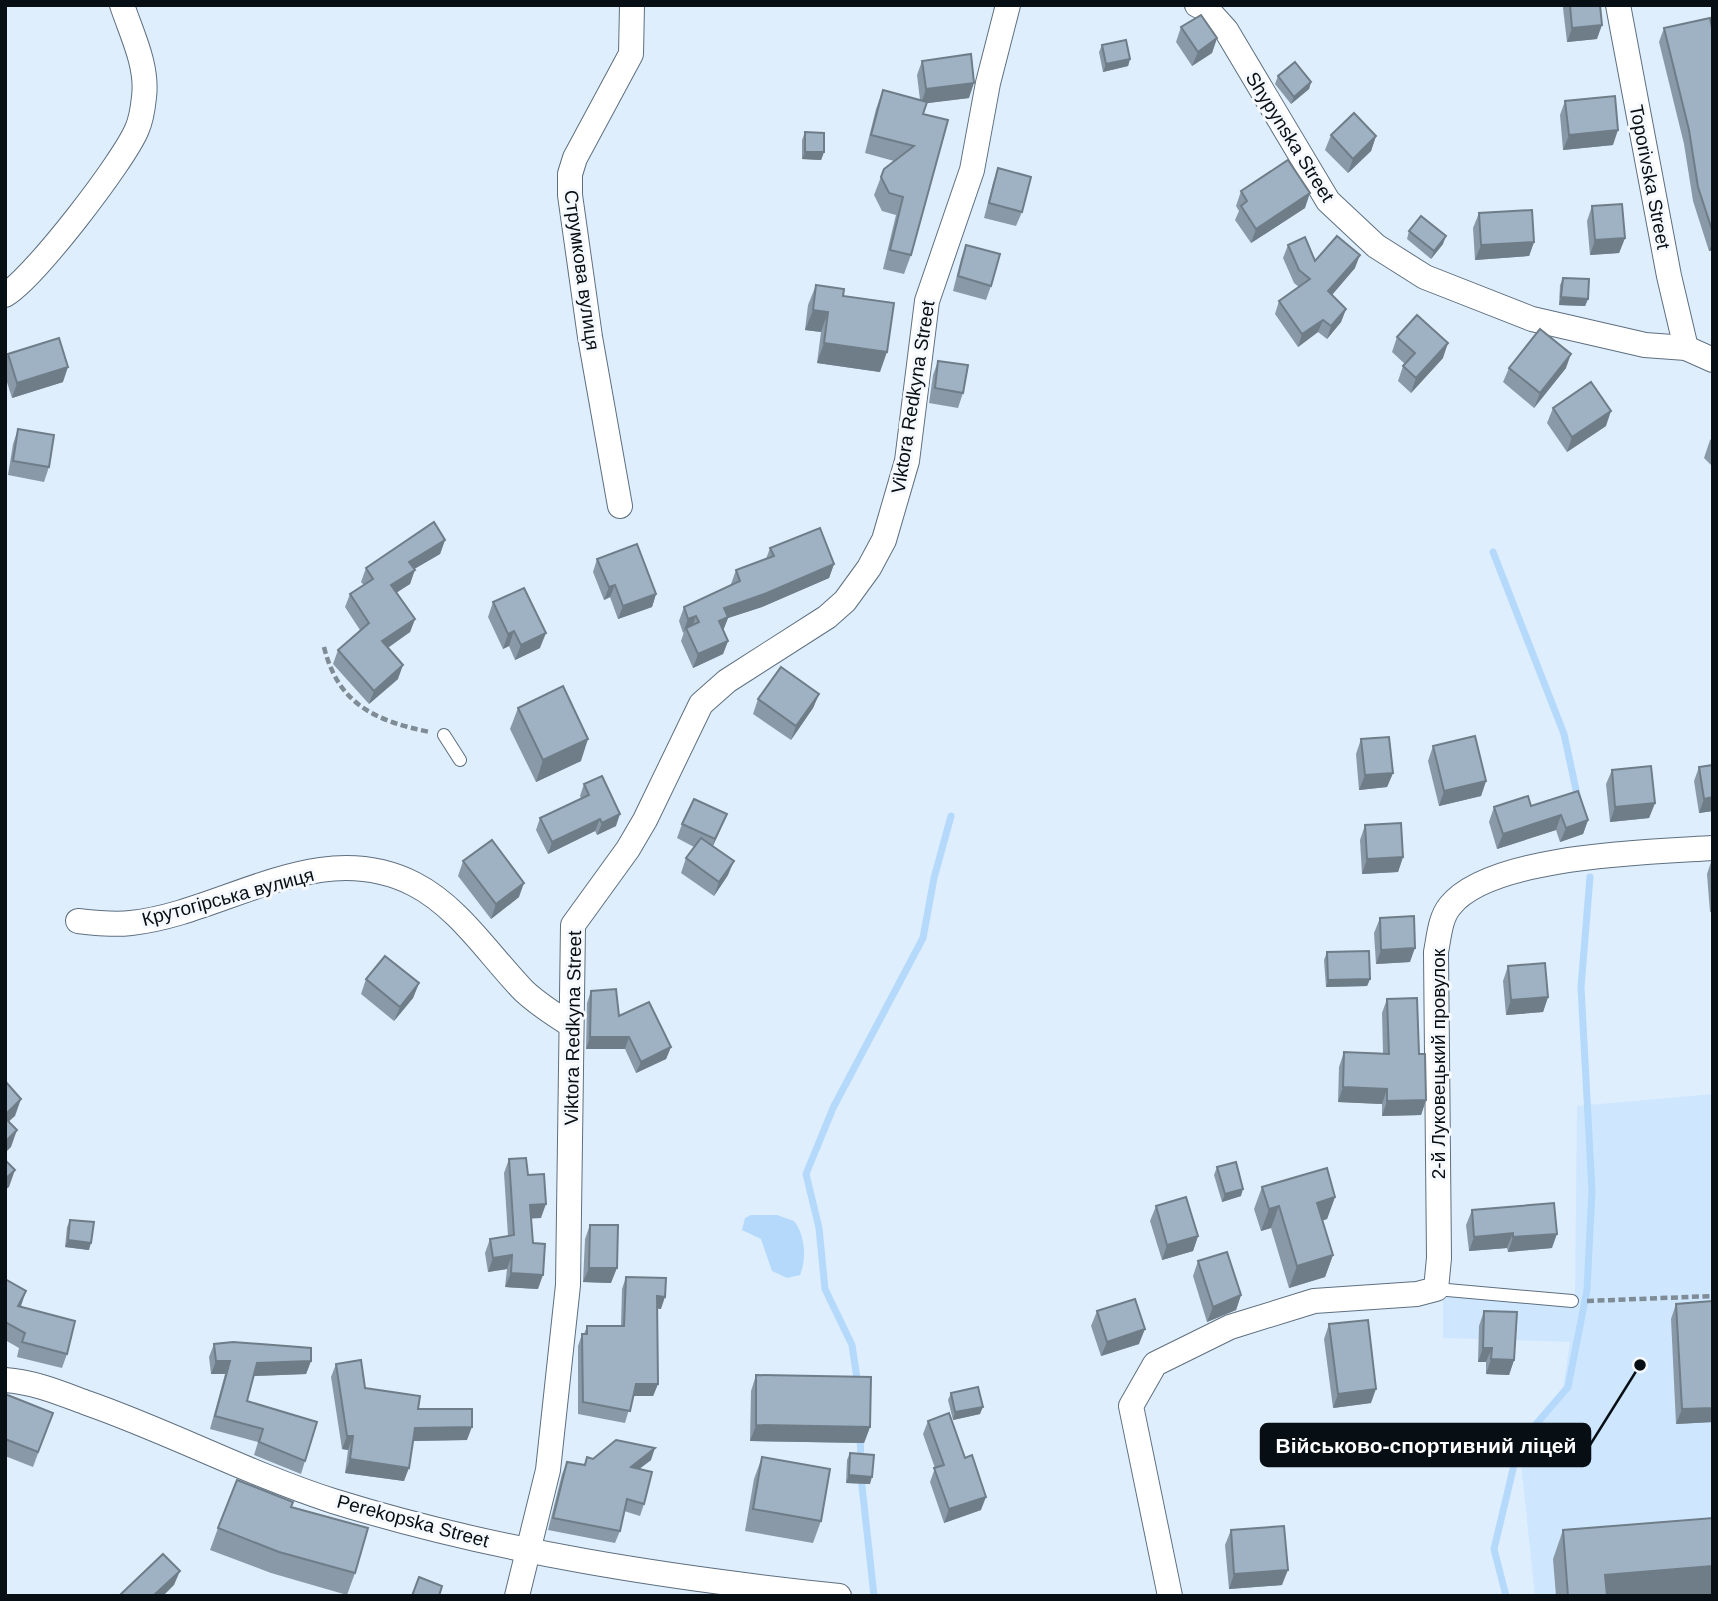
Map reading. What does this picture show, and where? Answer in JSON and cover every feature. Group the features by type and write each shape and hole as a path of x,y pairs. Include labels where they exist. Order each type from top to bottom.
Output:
{"street":[{"path":"5,295 69,227 123,156 138,127 144,97 145,72 122,5"},
{"name":"Струмкова вулиця","path":"620,506 590,337 570,195 570,174 575,158 631,54 632,5"},
{"name":"Viktora Redkyna Street","path":"517,1596 548,1470 568,1285 573,925 628,849 701,704 727,681 827,617 845,601 869,568 884,540 907,461 928,301 972,170 988,83 1007,5"},
{"name":"Shypynska Street","path":"1197,5 1207,9 1226,30 1328,201 1376,246 1425,277 1532,319 1645,345 1686,348 1713,360"},
{"name":"Toporivska Street","path":"1618,5 1669,276 1686,348"},
{"name":"2-й Луковецький провулок","path":"1436,1289 1439,1258 1436,952 1442,923 1450,906 1471,889 1506,874 1594,855 1713,848"},
{"name":"Крутогірська вулиця","path":"78,921 132,923 173,914 273,880 364,867 398,877 431,894 526,992 571,1026"},
{"path":"1170,1596 1131,1406 1155,1364 1230,1327 1314,1301 1417,1294 1436,1289"},
{"name":"Perekopska Street","path":"5,1380 24,1381 112,1412 333,1500 528,1551 766,1588 839,1596"}],"lane":[{"path":"444,735 460,760"},
{"path":"1436,1289 1572,1301"}],"path":[{"path":"324,647 330,672 339,688 357,704 402,726 444,735"},
{"path":"1572,1301 1713,1296"}],"shaded area":[{"path":"1713,1094 1713,1596 1535,1596 1519,1444 1563,1388 1570,1342 1443,1338 1443,1284 1575,1296 1577,1106"},
{"path":"751,1215 777,1215 794,1221 801,1233 804,1247 800,1275 787,1278 772,1271 761,1239 742,1230 745,1218"}],"building":[{"path":"1570,5 1600,5 1602,25 1572,28"},
{"path":"1201,15 1217,38 1198,52 1181,27"},
{"path":"1710,18 1713,33 1713,233 1698,187 1689,130 1664,28"},
{"path":"1126,40 1130,59 1106,64 1102,45"},
{"path":"971,54 974,83 926,89 922,61"},
{"path":"1295,62 1311,82 1294,97 1278,76"},
{"path":"883,90 927,102 923,114 948,120 911,255 890,250 903,197 889,193 881,177 884,169 914,146 871,135"},
{"path":"1615,96 1618,130 1569,135 1565,101"},
{"path":"1354,113 1376,136 1353,159 1331,135"},
{"path":"805,132 824,133 824,152 805,152"},
{"path":"1288,160 1310,193 1256,229 1241,206 1247,201 1241,191"},
{"path":"998,168 1031,177 1022,212 989,203"},
{"path":"1622,204 1625,238 1595,240 1592,206"},
{"path":"1532,210 1534,242 1481,245 1479,213"},
{"path":"1421,216 1446,236 1434,251 1409,231"},
{"path":"1337,236 1360,255 1328,291 1346,309 1331,326 1323,320 1302,334 1279,301 1310,279 1299,270 1288,245 1305,237 1315,261"},
{"path":"966,245 1000,254 991,286 958,276"},
{"path":"1563,278 1589,279 1588,299 1561,297"},
{"path":"816,285 844,289 843,296 894,303 887,352 824,343 828,312 813,310"},
{"path":"1417,315 1448,343 1416,378 1403,366 1415,353 1397,337"},
{"path":"1540,329 1571,354 1540,393 1509,368"},
{"path":"59,338 68,367 17,383 8,354"},
{"path":"938,361 968,365 963,393 935,388"},
{"path":"1591,382 1611,411 1572,437 1553,408"},
{"path":"18,429 54,435 49,467 13,461"},
{"path":"434,522 445,540 409,562 415,570 391,585 415,619 382,641 403,665 374,691 338,650 369,623 350,594 373,579 366,568"},
{"path":"820,528 834,564 724,608 728,617 719,621 728,641 698,654 686,628 699,622 696,616 688,619 684,607 740,581 736,570 774,556 770,548"},
{"path":"637,544 656,594 623,606 615,585 609,587 597,559"},
{"path":"524,588 546,633 521,645 514,631 508,634 493,602"},
{"path":"781,667 819,694 796,726 758,699"},
{"path":"563,686 588,739 543,760 518,708"},
{"path":"1475,736 1486,781 1444,791 1433,746"},
{"path":"1389,737 1393,773 1365,775 1361,739"},
{"path":"1713,765 1713,797 1704,799 1699,767"},
{"path":"1651,766 1655,803 1615,807 1612,770"},
{"path":"602,776 620,814 602,823 600,819 552,842 540,818 589,795 584,784"},
{"path":"1578,791 1588,820 1566,828 1561,815 1503,834 1494,807 1528,796 1531,806"},
{"path":"694,799 727,814 715,839 682,824"},
{"path":"1401,823 1403,857 1367,859 1365,825"},
{"path":"701,838 734,861 719,882 686,858"},
{"path":"492,840 524,883 496,904 463,861"},
{"path":"1414,916 1415,948 1381,950 1380,918"},
{"path":"1369,951 1370,979 1328,980 1327,952"},
{"path":"385,956 419,983 400,1007 366,979"},
{"path":"1545,963 1548,997 1511,1000 1508,966"},
{"path":"616,989 619,1016 649,1002 671,1047 641,1062 629,1037 590,1037 591,991"},
{"path":"1417,998 1419,1054 1425,1054 1426,1100 1387,1101 1387,1089 1343,1087 1344,1052 1389,1054 1387,999"},
{"path":"5,1081 21,1099 5,1115"},
{"path":"5,1118 17,1130 5,1142"},
{"path":"526,1158 528,1175 544,1174 546,1204 530,1205 533,1243 545,1244 543,1275 511,1273 512,1255 493,1258 490,1239 514,1235 509,1159"},
{"path":"5,1160 15,1170 5,1179"},
{"path":"1236,1162 1243,1189 1225,1194 1217,1167"},
{"path":"1327,1168 1335,1197 1317,1203 1333,1255 1297,1266 1279,1206 1269,1209 1262,1187"},
{"path":"1186,1197 1198,1236 1167,1245 1156,1206"},
{"path":"1554,1203 1557,1234 1513,1237 1513,1233 1474,1237 1472,1210"},
{"path":"70,1220 94,1222 91,1243 68,1240"},
{"path":"590,1225 618,1225 617,1268 589,1268"},
{"path":"1227,1252 1241,1295 1213,1307 1198,1261"},
{"path":"626,1277 666,1278 665,1297 657,1296 658,1384 636,1384 630,1411 583,1402 582,1334 587,1334 587,1326 624,1326"},
{"path":"5,1279 26,1291 18,1306 75,1321 67,1354 22,1342 25,1333 5,1322"},
{"path":"1135,1299 1145,1329 1107,1342 1097,1311"},
{"path":"1712,1301 1713,1408 1682,1409 1676,1304"},
{"path":"1484,1311 1517,1312 1514,1360 1491,1359 1492,1348 1483,1348"},
{"path":"1368,1320 1376,1389 1338,1394 1329,1324"},
{"path":"233,1342 311,1348 311,1361 257,1363 247,1401 317,1422 305,1461 259,1442 263,1429 215,1416 230,1361 216,1361 214,1344"},
{"path":"361,1360 365,1388 420,1396 418,1409 472,1409 472,1427 415,1428 409,1468 350,1459 353,1436 347,1436 336,1364"},
{"path":"756,1375 871,1377 870,1427 756,1425"},
{"path":"978,1387 983,1407 955,1412 951,1393"},
{"path":"5,1394 53,1413 38,1452 5,1439"},
{"path":"949,1413 965,1458 972,1455 986,1497 949,1509 934,1468 944,1465 928,1421"},
{"path":"616,1440 655,1448 631,1467 652,1472 644,1504 627,1499 620,1531 553,1518 567,1462 585,1465 587,1457 593,1459"},
{"path":"850,1453 874,1455 872,1477 849,1475"},
{"path":"762,1457 830,1469 821,1521 753,1509"},
{"path":"237,1480 293,1502 291,1507 368,1528 355,1573 279,1552 218,1528"},
{"path":"1713,1518 1713,1566 1605,1575 1607,1596 1568,1596 1563,1530"},
{"path":"1284,1526 1288,1570 1234,1574 1231,1530"},
{"path":"163,1554 180,1571 153,1596 121,1594"},
{"path":"419,1577 442,1586 439,1596 412,1596"}],"waterway":[{"path":"1493,552 1564,734 1578,799"},
{"path":"858,1385 852,1345 825,1289 819,1228 806,1174 833,1108 923,938 934,878 951,816"},
{"path":"1506,1596 1494,1549 1519,1444 1568,1387 1587,1290 1592,1191 1581,987 1590,877"},
{"path":"860,1435 861,1462"},
{"path":"861,1477 874,1596"}],"place":[{"name":"Військово-спортивний ліцей","path":"1640,1365"}]}
